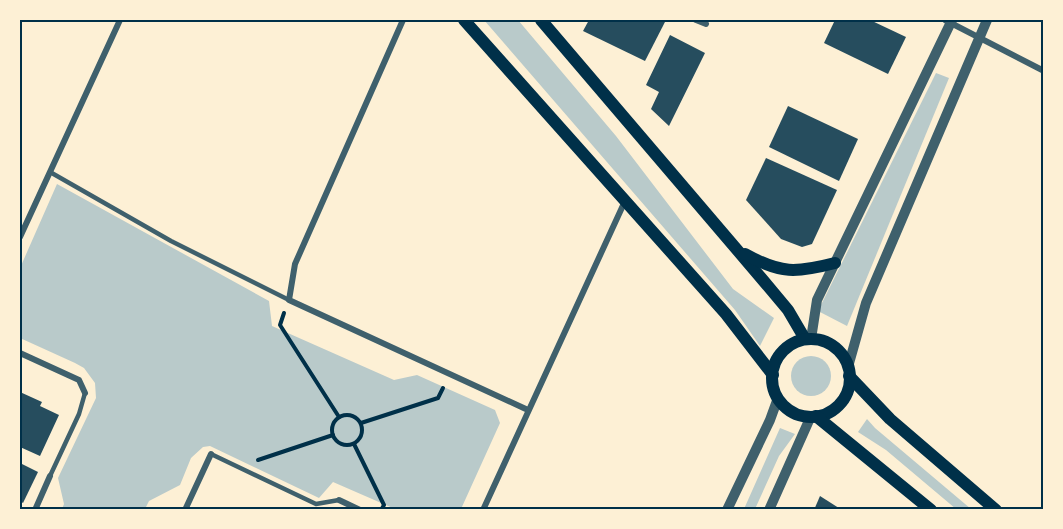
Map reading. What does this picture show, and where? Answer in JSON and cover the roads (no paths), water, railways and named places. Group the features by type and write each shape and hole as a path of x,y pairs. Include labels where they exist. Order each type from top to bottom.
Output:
{"main road":[{"path":"464,20 726,314 773,375"},
{"path":"541,20 737,249 788,310 808,339"},
{"path":"737,249 774,268 792,272 835,262"},
{"path":"931,510 814,416 789,409 778,398 772,382 774,366 788,345 808,339 829,344 836,349 848,371 890,418 996,510"},
{"path":"814,416 830,411 841,402 847,390 848,371"}],"street":[{"path":"20,237 120,20"},
{"path":"403,20 295,264 289,300 528,410"},
{"path":"696,20 706,24"},
{"path":"808,339 817,300 949,20 980,39 1044,71"},
{"path":"848,371 866,303 987,20"},
{"path":"483,510 626,201"},
{"path":"20,353 79,380 85,393"},
{"path":"727,510 770,420 778,398"},
{"path":"769,510 814,416"},
{"path":"186,510 211,454"},
{"path":"35,510 50,476"},
{"path":"339,500 360,510"}],"lane":[{"path":"50,172 171,241 289,300"},
{"path":"50,476 79,414 85,393"},
{"path":"211,454 315,504 339,500"}]}
